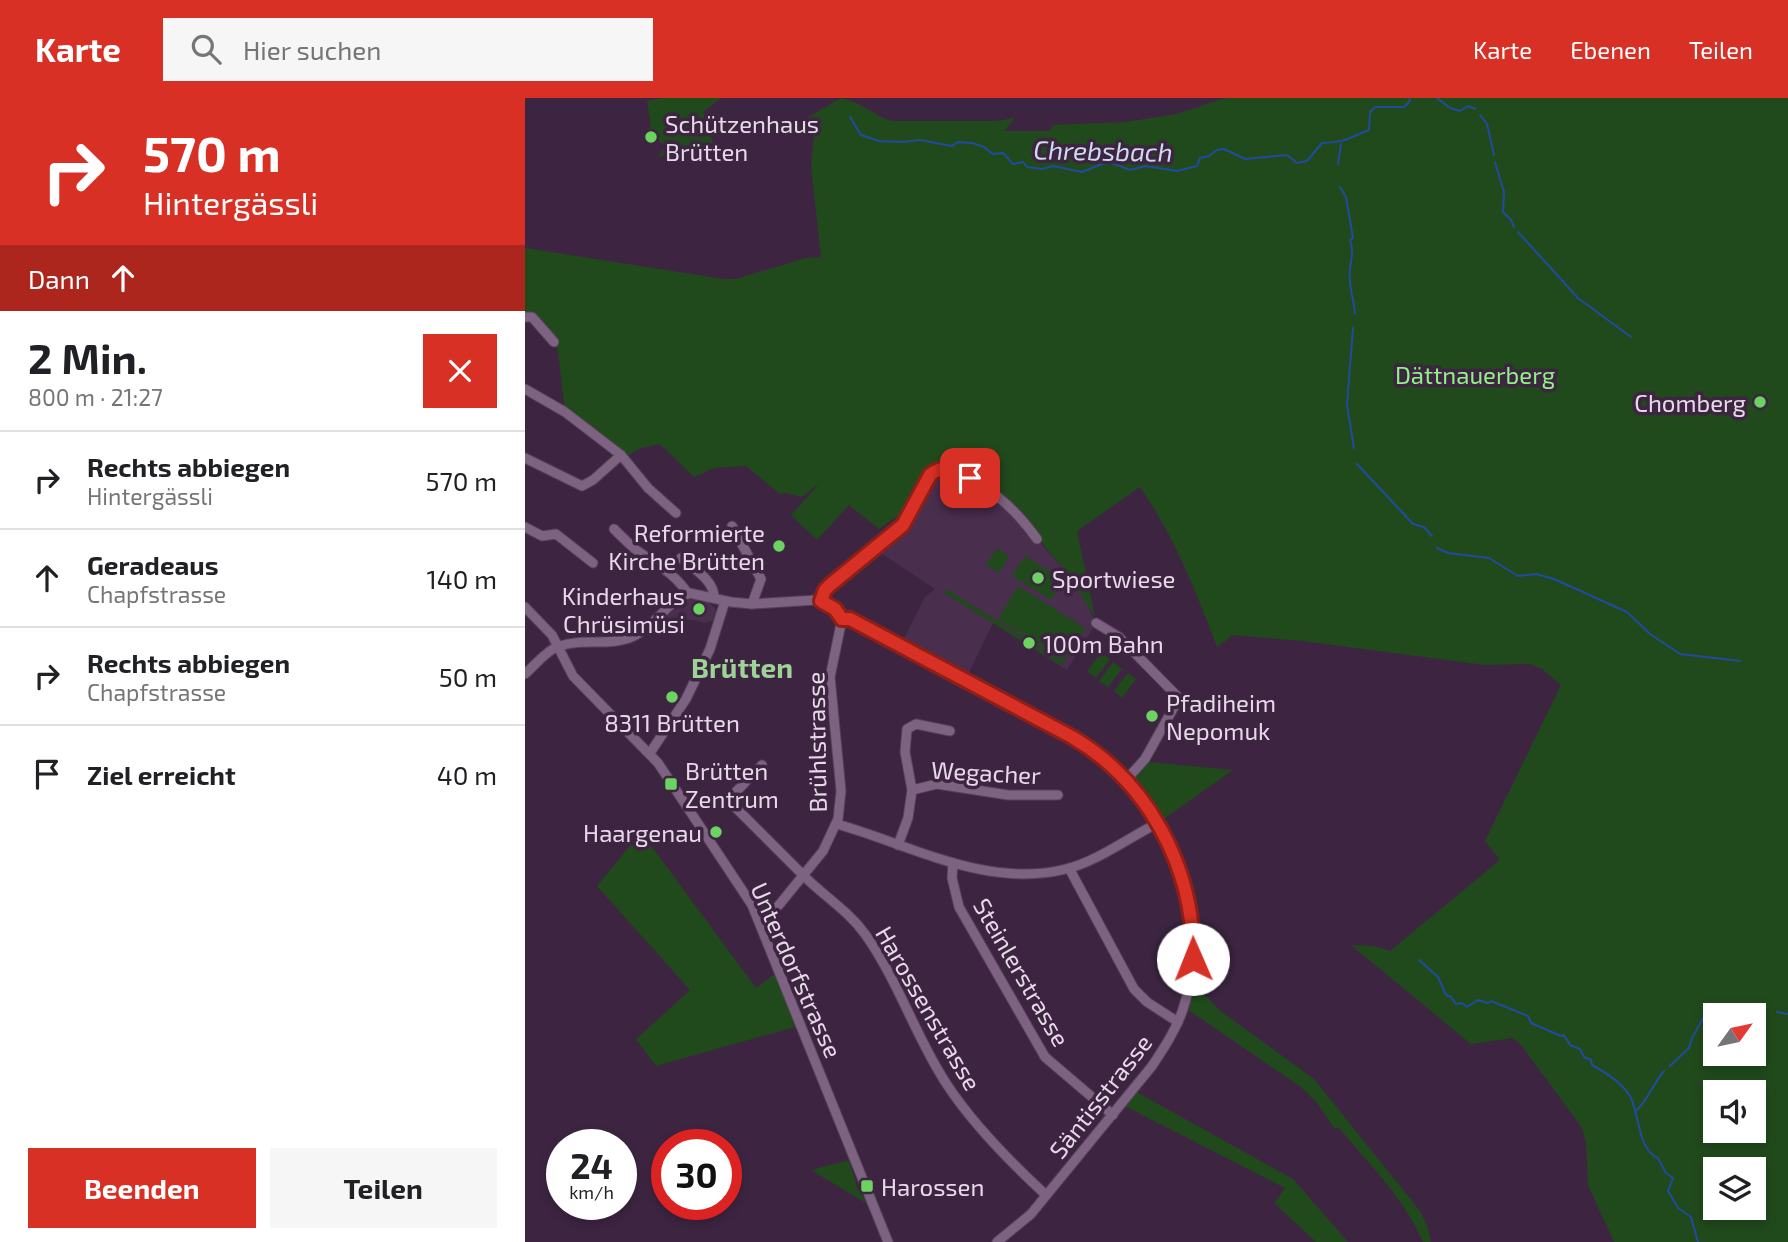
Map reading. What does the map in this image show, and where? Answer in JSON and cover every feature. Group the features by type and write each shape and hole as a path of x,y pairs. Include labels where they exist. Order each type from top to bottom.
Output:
{"street":[{"path":"525,317 532,317 554,342"},
{"path":"525,389 565,412 623,456 648,488 676,513"},
{"path":"525,458 582,486 623,456"},
{"path":"614,529 635,548 656,561 688,594 752,604 803,599 821,601 830,585 903,525 930,475 945,467 953,468 1002,498 1018,513 1037,539"},
{"path":"525,527 542,536 556,534 593,563"},
{"path":"732,527 761,579 752,604"},
{"path":"681,558 711,584 714,598"},
{"path":"525,674 547,653 558,647 616,642 634,636 688,594"},
{"path":"650,753 686,699 710,649 725,601"},
{"name":"Säntisstrasse","path":"821,601 835,609 842,619 850,619 1090,748 1126,780 1158,823 1178,867 1192,921 1193,959 1190,981 1178,1022 1152,1066 1112,1115 1023,1222 997,1242"},
{"name":"Unterdorfstrasse","path":"525,607 548,629 573,676 650,753 740,885 760,922 888,1242"},
{"name":"Brühlstrasse","path":"760,922 779,905 823,851 837,824 841,799 830,677 842,619"},
{"path":"1096,623 1119,638 1179,698 1145,759 1126,780"},
{"name":"Wegacher","path":"898,845 908,818 912,790 905,752 907,729 916,724 950,731"},
{"name":"Harossenstrasse","path":"762,765 727,800 803,875 843,908 862,930 951,1091 1015,1165 1046,1195"},
{"name":"Wegacher","path":"912,790 937,784 1008,794 1058,795"},
{"path":"837,824 953,863 1030,876 1069,868 1158,823"},
{"name":"Steinlerstrasse","path":"953,863 952,878 959,907 1045,1057 1112,1115"},
{"path":"1069,868 1135,989 1147,1002 1178,1022"}],"shaded area":[{"path":"945,467 983,486 1037,539 1084,597 1096,623 1067,670 993,623 965,681 900,646 925,597 935,589 875,549 903,525 930,475"},
{"path":"687,600 707,601 714,607 716,620 704,623 665,617"}],"green space":[{"path":"663,98 721,98 703,112 714,145 670,156 658,156 667,145 663,145 648,129 651,127 647,101"},
{"name":"Dättnauerberg","path":"841,98 891,121 996,121 1015,118 1004,131 1050,131 1053,125 1126,122 1177,114 1225,98 1788,98 1788,1242 1614,1242 1588,1185 1586,1143 1582,1128 1522,1046 1513,1038 1471,1044 1351,945 1374,946 1390,951 1500,860 1485,841 1561,685 1542,669 1530,664 1485,665 1303,641 1233,635 1217,647 1174,544 1140,487 1077,531 1095,617 1067,573 1022,519 953,468 936,470 907,515 894,518 879,529 849,505 817,540 791,515 821,482 802,497 780,494 746,466 714,468 694,477 660,444 641,448 625,457 565,412 558,351 554,342 525,315 525,248 724,279 736,279 806,258 821,257 811,165 814,132 795,125"},
{"path":"997,548 1009,556 999,573 986,565"},
{"name":"Sportwiese","path":"1025,556 1064,580 1051,600 1012,576"},
{"path":"1018,586 1085,628 1065,660 998,619"},
{"name":"100m Bahn","path":"946,589 1065,662 1063,666 944,593"},
{"path":"1101,653 1110,659 1096,678 1087,671"},
{"path":"1113,662 1122,669 1108,687 1099,681"},
{"path":"1128,673 1136,679 1122,698 1114,691"},
{"path":"1148,762 1233,770 1158,823 1126,780"},
{"path":"641,832 756,988 776,973 798,1026 656,1066 636,1039 690,990 597,886"},
{"path":"1190,981 1223,1013 1314,1079 1420,1211 1431,1242 1423,1242 1406,1211 1385,1182 1339,1128 1334,1128 1318,1104 1301,1087 1184,1007"},
{"path":"1133,1090 1293,1179 1348,1242 1316,1242 1274,1203 1285,1188 1121,1104"},
{"path":"849,1161 858,1190 871,1206 811,1170"}],"waterway":[{"name":"Chrebsbach","path":"850,117 861,135 879,141 920,140 952,146 958,142 972,143 993,154 1003,153 1013,164 1023,162 1027,167 1042,169 1053,166 1082,172 1112,163 1130,170 1146,166 1177,171 1197,166 1200,158 1224,149 1245,159 1287,155 1297,163 1307,161 1322,143 1342,141 1369,130 1370,112 1375,107 1404,107 1410,98"},
{"path":"1437,98 1450,108 1460,111 1468,106 1475,109"},
{"path":"1480,115 1487,124 1494,155"},
{"path":"1338,164 1341,144"},
{"path":"1495,162 1504,192 1503,212 1514,227"},
{"path":"1340,187 1346,197 1353,238 1350,240 1350,286 1355,314"},
{"path":"1518,232 1578,298 1631,337"},
{"path":"1353,328 1347,405 1354,448"},
{"path":"1357,464 1413,524 1424,527 1432,536"},
{"path":"1437,548 1448,553 1489,558 1518,576 1536,574 1554,579 1627,612 1650,634 1680,654 1740,661"},
{"path":"1419,960 1438,977 1446,995 1456,1004 1462,1003 1467,1007 1478,1000 1488,1003 1491,1001 1528,1016 1531,1023 1564,1035 1570,1045 1580,1049 1584,1057 1591,1060 1592,1065 1622,1087 1633,1103 1646,1148 1658,1158 1666,1173 1673,1178 1668,1191 1678,1208 1691,1217 1698,1242"},
{"path":"1777,1012 1788,1014"},
{"path":"1670,1066 1689,1048 1703,1019"},
{"path":"1637,1110 1664,1071"}],"place":[{"name":"Schützenhaus Brütten","path":"651,137"},
{"name":"Chomberg","path":"1760,402"},
{"name":"Reformierte Kirche Brütten","path":"779,546"},
{"name":"Sportwiese","path":"1038,578"},
{"name":"Kinderhaus Chrüsimüsi","path":"699,609"},
{"name":"100m Bahn","path":"1029,643"},
{"name":"8311 Brütten","path":"672,697"},
{"name":"Pfadiheim Nepomuk","path":"1152,716"},
{"name":"Brütten Zentrum","path":"671,784"},
{"name":"Haargenau","path":"716,832"},
{"name":"Harossen","path":"867,1186"}],"district":[{"name":"Brütten","path":"742,667"}],"route":[{"path":"970,478 953,468 936,470 930,475 903,525 830,585 821,601 835,609 842,619 850,619 1072,737 1113,767 1144,802 1160,828 1178,867 1192,921 1193,959"}]}
